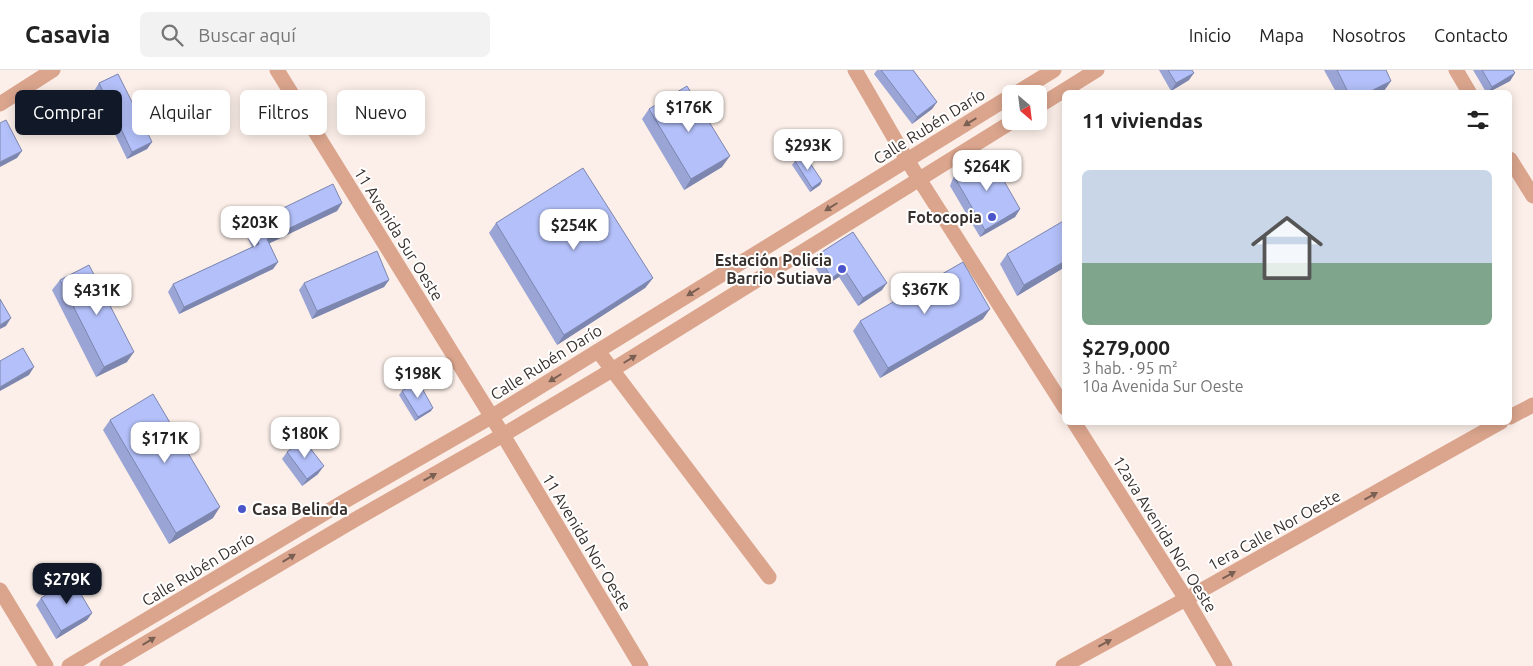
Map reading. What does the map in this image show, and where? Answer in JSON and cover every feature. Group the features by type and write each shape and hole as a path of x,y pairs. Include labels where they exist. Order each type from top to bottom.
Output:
{"street":[{"path":"0,104 53,70"},
{"name":"11 Avenida Sur Oeste","path":"277,70 503,436"},
{"path":"855,70 907,160 1062,403"},
{"path":"1045,85 1054,70"},
{"path":"1048,92 1097,70"},
{"path":"1456,70 1468,90"},
{"name":"Calle Rubén Darío","path":"69,666 345,501 491,417 1002,102"},
{"path":"108,666 356,519 503,436 1002,128"},
{"path":"1512,162 1533,196"},
{"path":"762,250 773,270"},
{"path":"598,351 769,577"},
{"path":"1512,417 1533,405"},
{"name":"12ava Avenida Nor Oeste","path":"1076,425 1186,599 1225,666"},
{"name":"1era Calle Nor Oeste","path":"1062,666 1186,599 1496,425"},
{"name":"11 Avenida Nor Oeste","path":"503,436 642,666"},
{"path":"345,501 356,519"},
{"path":"220,576 231,593"},
{"path":"0,590 46,666"}],"building":[{"path":"881,70 913,70 937,102 917,117"},
{"path":"1168,70 1192,70 1194,73 1176,83"},
{"path":"1337,70 1386,70 1391,81 1373,90 1347,90"},
{"path":"1482,70 1513,70 1515,73 1492,87"},
{"path":"118,74 132,102 132,135 148,135 152,142 132,152 122,131 122,90 102,90 99,83"},
{"path":"687,86 730,156 691,179 649,109"},
{"path":"6,120 22,151 0,162 0,123"},
{"path":"988,153 1020,209 985,230 955,178 958,171"},
{"path":"804,154 822,181 812,188 795,161"},
{"path":"583,168 653,278 564,335 496,223"},
{"path":"333,184 342,203 267,239 278,262 184,307 173,284 259,244 250,224"},
{"path":"1062,222 1062,263 1024,285 1007,254"},
{"name":"Estación Policia Barrio Sutiava","path":"853,232 887,283 863,298 844,269 832,278 817,255"},
{"path":"377,251 389,280 317,311 304,283"},
{"path":"963,262 990,309 888,368 860,321"},
{"path":"89,265 134,352 104,367 60,280"},
{"path":"0,299 11,318 0,325"},
{"path":"23,348 34,367 0,387 0,361"},
{"path":"418,381 433,408 418,417 402,391"},
{"path":"153,394 220,507 176,533 110,420"},
{"path":"303,439 324,466 307,479 287,452"},
{"path":"72,579 92,613 61,631 41,598"}],"place":[{"name":"Fotocopia","path":"992,217"},
{"name":"Estación Policia Barrio Sutiava","path":"842,269"},
{"name":"Casa Belinda","path":"242,509"}]}
